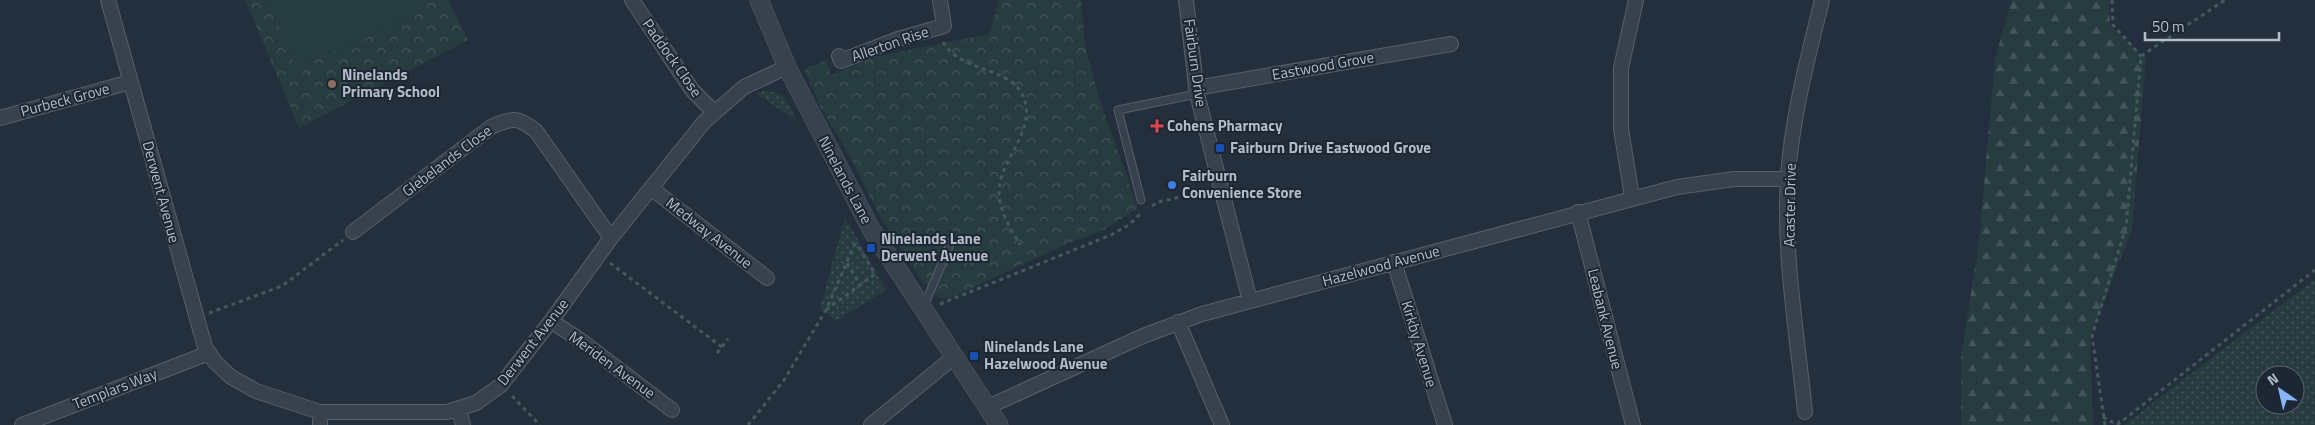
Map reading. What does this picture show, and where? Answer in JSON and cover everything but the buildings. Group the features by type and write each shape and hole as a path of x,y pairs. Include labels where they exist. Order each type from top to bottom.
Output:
{"street":[{"name":"Derwent Avenue","path":"108,0 196,318 209,353 231,377 256,391 320,419 459,410 476,403 501,385 551,321 611,238 696,131 714,112 744,87 787,66"},
{"name":"Paddock Close","path":"632,0 692,90 714,112"},
{"name":"Ninelands Lane","path":"759,0 787,66 871,229 999,425"},
{"path":"940,0 940,27"},
{"name":"Fairburn Drive","path":"1186,0 1196,91 1250,300"},
{"path":"1632,197 1620,129 1621,68 1636,0"},
{"name":"Acaster Drive","path":"1805,412 1788,244 1788,179 1798,108 1822,0"},
{"name":"Allerton Rise","path":"839,56 841,61 898,39 940,27"},
{"name":"Eastwood Grove","path":"1196,91 1450,44"},
{"name":"Purbeck Grove","path":"0,118 130,82"},
{"name":"Glebelands Close","path":"353,232 492,127 508,119 522,120 536,131 611,238"},
{"name":"Hazelwood Avenue","path":"988,407 1143,336 1178,322 1250,300 1632,197 1701,182 1734,179 1788,179"},
{"name":"Medway Avenue","path":"650,188 767,278"},
{"name":"Leabank Avenue","path":"1578,212 1633,425"},
{"name":"Kirkby Avenue","path":"1394,262 1444,425"},
{"name":"Meriden Avenue","path":"551,321 583,342 672,410"},
{"path":"1178,322 1222,425"},
{"name":"Templars Way","path":"22,425 209,353"},
{"path":"871,425 954,357"},
{"path":"459,410 463,425"}],"lane":[{"path":"1141,200 1118,110 1196,91"},
{"path":"923,310 951,242"}],"path":[{"path":"2105,425 2092,336 2126,227 2141,56 2113,25 2112,0"},
{"path":"2141,56 2225,0"},
{"path":"940,27 940,38 951,54 1014,84 1024,99 1026,109 1023,134 1003,171 999,195 1002,210 1020,245"},
{"path":"923,310 1111,235 1130,224 1158,202 1220,188"},
{"path":"748,425 784,380 826,310 856,243 871,229"},
{"path":"196,318 282,286 353,232"},
{"path":"826,310 875,274 856,243"},
{"path":"599,255 722,347"},
{"path":"847,262 860,285"},
{"path":"2104,417 2119,424 2315,270"},
{"path":"718,353 728,339"},
{"path":"501,385 540,425"}],"green space":[{"name":"Ninelands Primary School","path":"245,0 448,0 468,40 299,128"},
{"path":"269,0 414,0 421,13 296,69"},
{"path":"999,0 1081,0 1085,46 1100,101 1138,208 1104,230 1069,243 950,298 943,299 938,297 921,280 879,215 848,153 822,110 804,69 826,60 831,75 878,56 989,34"},
{"path":"2011,0 2109,0 2110,26 2146,58 2132,229 2090,337 2093,425 1961,425 1961,358 1979,241 1995,60"},
{"path":"771,91 782,96 789,104 797,121 757,94"},
{"path":"845,217 886,290 836,321 820,308"},
{"path":"2315,279 2315,425 2124,425"}],"place":[{"name":"Ninelands Primary School","path":"332,84"},
{"name":"Cohens Pharmacy","path":"1157,126"},
{"name":"Fairburn Drive Eastwood Grove","path":"1220,148"},
{"name":"Fairburn Convenience Store","path":"1172,185"},
{"name":"Ninelands Lane Derwent Avenue","path":"871,248"},
{"name":"Ninelands Lane Hazelwood Avenue","path":"974,356"}]}
